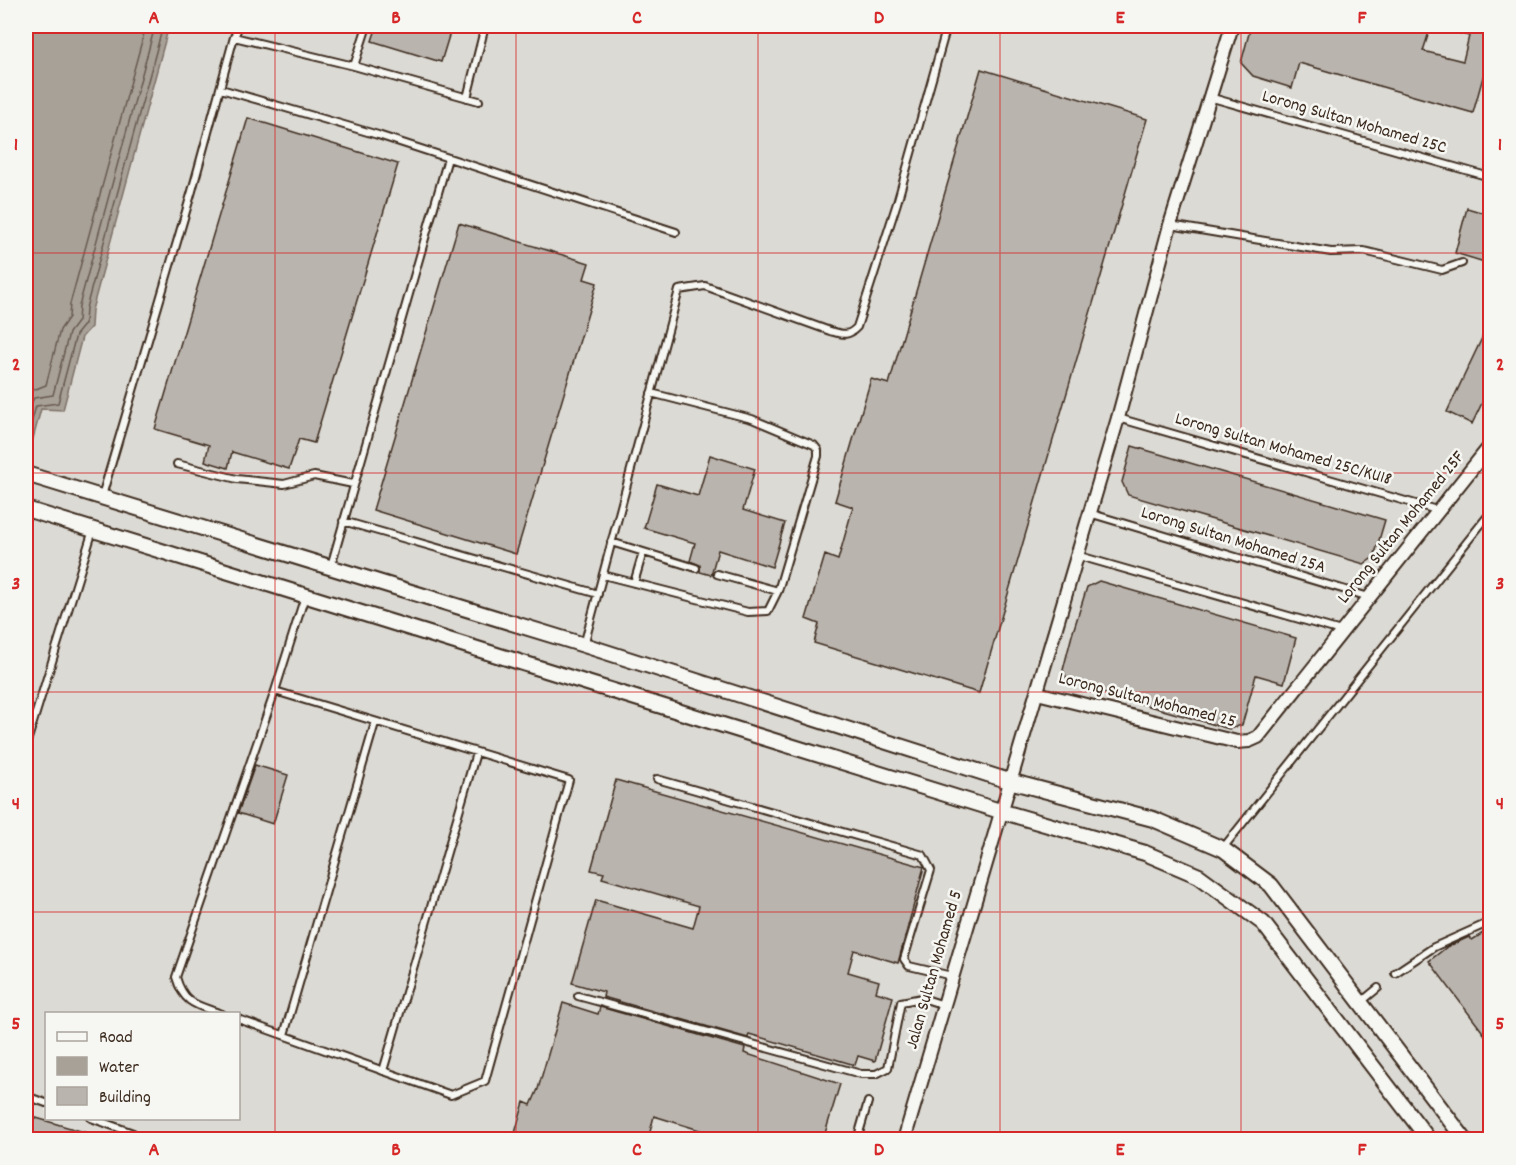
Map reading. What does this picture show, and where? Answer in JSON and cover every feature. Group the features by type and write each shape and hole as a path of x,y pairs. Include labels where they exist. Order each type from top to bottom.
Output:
{"street":[{"name":"Jalan Sultan Mohamed 5","path":"904,1140 1118,418 1170,225 1232,26"},
{"name":"Lorong Sultan Mohamed 25F","path":"1341,632 1491,447"},
{"path":"26,474 584,645 1009,782 1153,819 1223,849 1270,885 1465,1140"},
{"path":"26,509 1000,811 1145,853 1199,876 1263,923 1429,1140"},
{"name":"Lorong Sultan Mohamed 25","path":"1037,693 1237,742 1249,741 1258,737 1341,632"}],"lane":[{"path":"102,496 239,26"},
{"path":"354,66 367,26"},
{"path":"467,98 485,26"},
{"path":"584,645 680,290 705,286 842,335 852,333 857,327 897,203 946,26"},
{"path":"234,37 354,66 479,101"},
{"path":"220,89 448,158 676,232"},
{"name":"Lorong Sultan Mohamed 25C","path":"1209,97 1491,177"},
{"path":"331,567 448,158"},
{"path":"1170,225 1331,252 1364,251 1442,270 1462,263"},
{"path":"603,575 755,613 770,609 778,591 818,456 817,447 752,419 651,393"},
{"name":"Lorong Sultan Mohamed 25C/KU18","path":"1118,418 1440,511"},
{"path":"177,464 237,479 284,484 318,476 353,484"},
{"name":"Lorong Sultan Mohamed 25A","path":"1089,513 1369,597"},
{"path":"1223,849 1491,513"},
{"path":"343,521 597,594"},
{"path":"26,745 94,530"},
{"path":"611,542 696,568"},
{"path":"634,583 643,552"},
{"path":"1076,555 1341,632"},
{"path":"717,574 778,591"},
{"path":"217,1012 190,1002 181,993 176,977 275,692 305,595"},
{"path":"240,1020 451,1095 485,1081 569,780 275,692"},
{"path":"284,1035 375,723"},
{"path":"383,1071 476,753"},
{"path":"657,778 923,855 931,870 904,959 909,966 952,976"},
{"path":"1395,974 1434,947 1491,922"},
{"path":"1360,1002 1378,988"},
{"path":"578,996 861,1074 876,1074 888,1068 901,1002 922,998 944,1005"},
{"path":"26,1096 45,1103"},
{"path":"857,1140 868,1102"},
{"path":"94,1120 133,1133 136,1140"}],"shaded area":[{"path":"26,26 1490,26 1490,1139 26,1139"}],"water":[{"path":"26,26 169,26 92,310 91,327 82,337 63,410 41,409 30,450 26,449"}],"building":[{"path":"377,26 452,26 441,62 372,41"},
{"path":"1251,26 1431,26 1423,51 1463,61 1469,36 1443,29 1443,26 1491,26 1491,67 1486,66 1473,113 1299,63 1292,88 1253,76 1241,63"},
{"path":"981,69 1147,119 979,693 814,643 819,624 806,619 825,555 838,560 853,507 835,501 871,379 889,384"},
{"path":"248,118 398,164 314,443 299,439 289,469 232,452 228,468 205,461 209,445 155,429"},
{"path":"1467,208 1491,215 1491,264 1455,253"},
{"path":"459,223 589,263 584,279 597,283 516,554 373,510"},
{"path":"1491,319 1491,384 1472,424 1447,412"},
{"path":"1132,446 1385,520 1374,557 1364,564 1128,495 1122,482"},
{"path":"710,455 755,469 743,510 785,523 772,567 718,550 711,575 700,572 700,565 690,561 695,543 644,528 657,484 698,496"},
{"path":"1099,581 1296,638 1284,683 1256,675 1242,725 1229,729 1069,683 1063,670 1072,635 1087,587"},
{"path":"255,765 288,775 273,824 238,813"},
{"path":"616,780 924,867 898,963 854,950 848,972 879,981 876,992 893,997 875,1061 858,1056 855,1065 749,1034 748,1038 603,997 604,992 572,983 596,900 693,928 699,906 602,878 604,873 591,870"},
{"path":"1491,928 1491,1043 1429,961 1447,947 1469,937 1472,940"},
{"path":"563,1003 598,1014 600,1007 745,1048 744,1053 840,1084 823,1140 745,1140 720,1132 719,1136 654,1116 648,1140 513,1140 524,1102 531,1105 538,1089"},
{"path":"26,1115 98,1136 98,1140 26,1140"}]}
